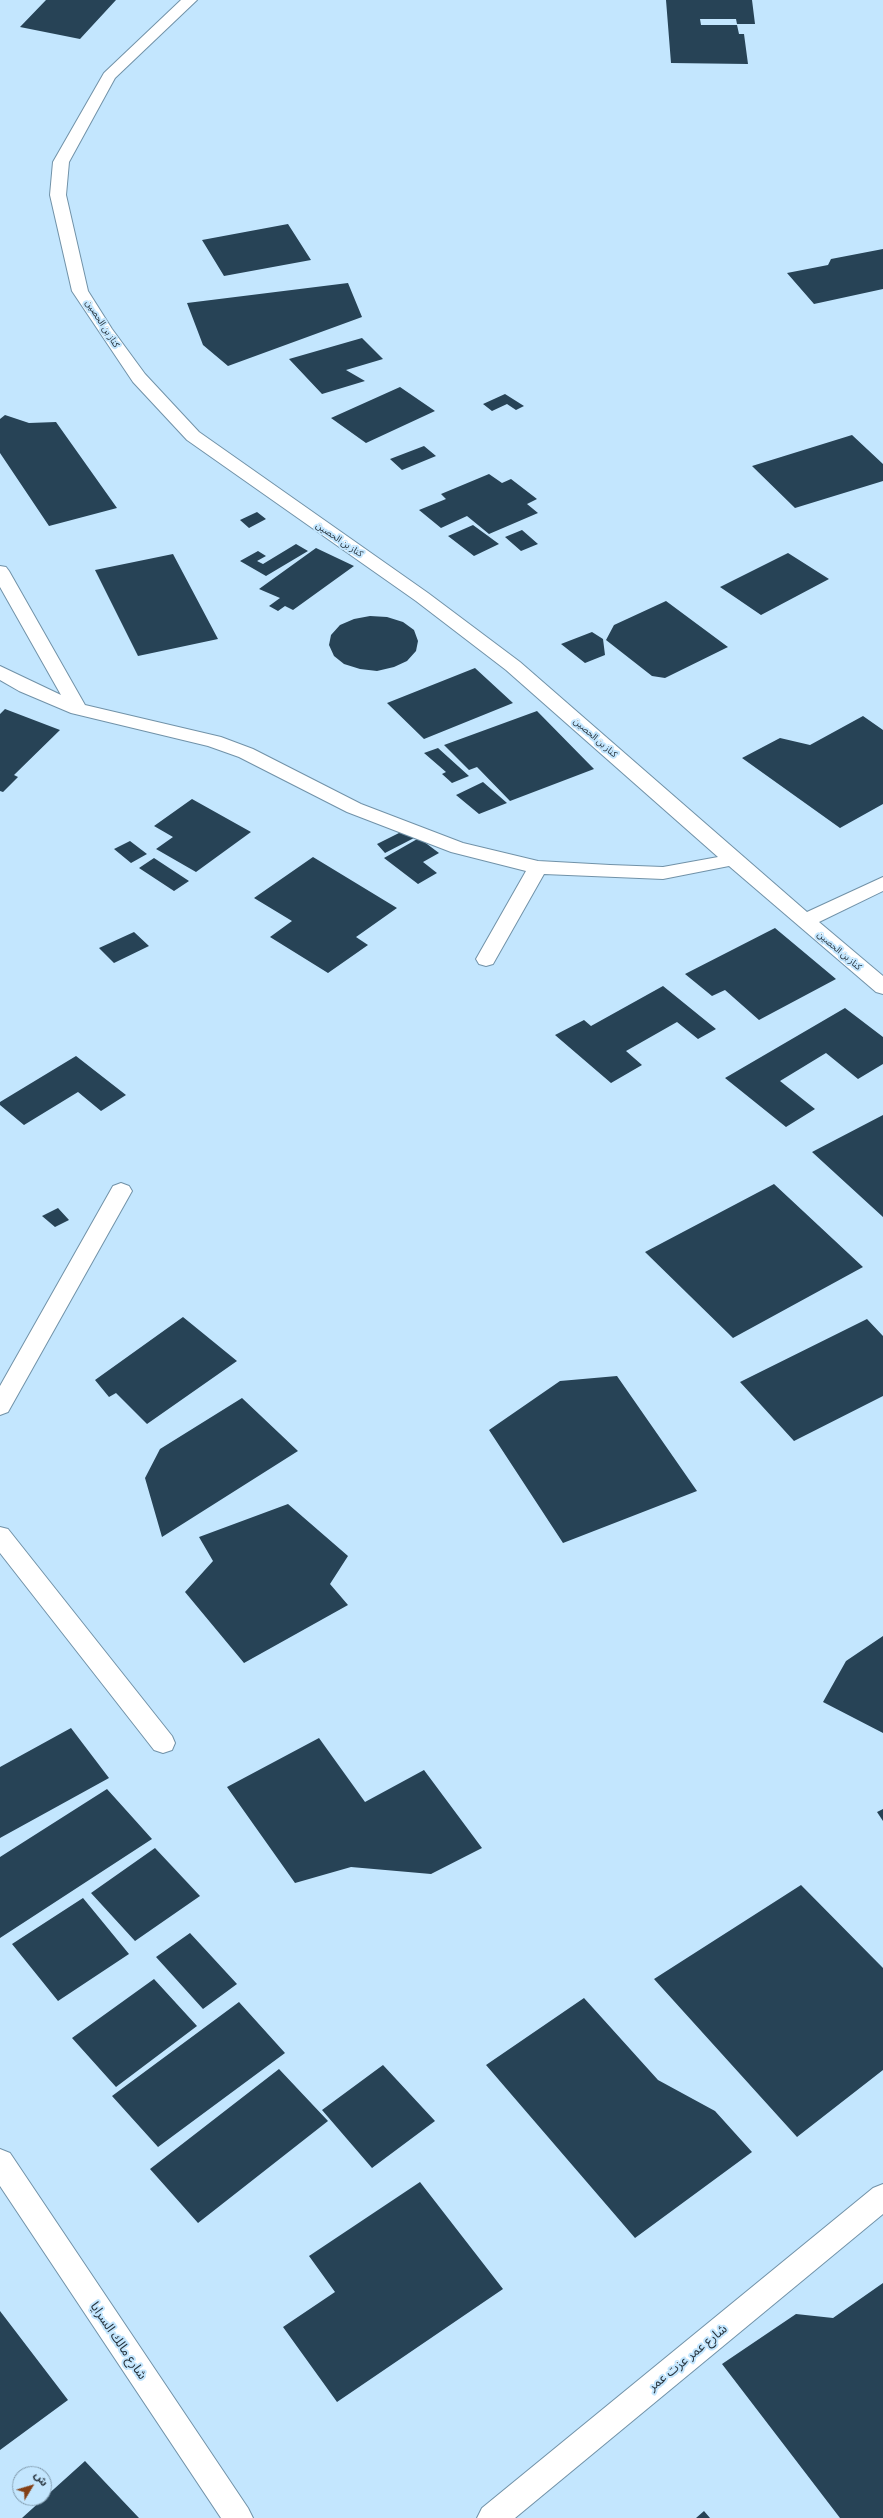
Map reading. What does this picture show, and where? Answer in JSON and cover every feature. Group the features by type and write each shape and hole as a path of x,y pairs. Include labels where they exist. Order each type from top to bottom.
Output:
{"street":[{"name":"كناز بن الحصين","path":"190,0 154,32 109,76 93,108 76,132 61,162 58,194 80,291 105,330 139,378 193,436 422,597 513,666 733,859 883,987"},
{"path":"0,571 78,709"},
{"path":"0,672 26,687 78,709 214,741 246,753 354,808 458,848 538,867 663,873 708,866 733,859"},
{"path":"486,959 538,867"},
{"path":"805,921 883,883"},
{"path":"0,1406 121,1191"},
{"path":"0,1536 163,1743"},
{"name":"شارع مالك السرايا","path":"0,2162 102,2318 238,2518"},
{"name":"شارع عمر عزت عمر","path":"492,2518 883,2197"}],"building":[{"path":"46,0 116,0 80,39 20,27"},
{"path":"666,0 752,0 755,24 737,24 736,19 700,19 701,25 737,25 739,34 744,34 748,64 671,63"},
{"path":"288,224 311,260 224,276 202,240"},
{"path":"883,249 883,289 814,304 787,273 828,265 831,259"},
{"path":"348,283 362,317 228,366 203,345 187,303"},
{"path":"362,338 383,359 346,370 365,381 322,394 289,359"},
{"path":"400,387 435,411 366,443 331,418"},
{"path":"505,394 524,406 516,410 507,404 492,411 483,404"},
{"path":"5,415 29,423 56,422 117,508 49,526 0,453 0,419"},
{"path":"852,435 883,464 883,481 795,508 752,466"},
{"path":"424,446 436,456 402,470 390,459"},
{"path":"489,474 502,483 511,479 537,499 527,504 538,513 489,534 467,516 441,528 419,510 446,499 441,494"},
{"path":"257,512 266,519 249,528 240,520"},
{"path":"473,525 499,544 474,556 448,536"},
{"path":"522,530 538,544 521,551 505,537"},
{"path":"296,544 308,551 266,576 240,561 258,551 266,556 257,561 263,564"},
{"path":"316,548 354,566 293,610 285,606 278,611 269,606 280,598 259,589"},
{"path":"788,553 829,579 761,615 720,587"},
{"path":"173,554 218,639 138,656 95,570"},
{"path":"666,601 728,647 665,678 652,676 606,640 614,625"},
{"path":"370,616 387,617 403,622 414,630 418,641 416,651 407,661 394,667 377,671 360,669 344,664 334,656 329,645 331,635 340,625 354,619"},
{"path":"592,632 603,639 605,655 585,663 561,644"},
{"path":"475,668 513,703 424,739 387,703"},
{"path":"5,709 60,730 14,775 18,777 3,792 0,791 0,714"},
{"path":"537,711 594,769 510,801 477,767 469,770 444,745"},
{"path":"863,716 883,730 883,804 840,828 742,758 780,738 810,745"},
{"path":"438,748 469,776 452,783 442,774 446,772 424,753"},
{"path":"483,782 507,803 479,814 456,795"},
{"path":"192,799 251,832 196,872 156,849 173,837 154,826"},
{"path":"405,830 414,838 385,853 377,844"},
{"path":"419,838 439,853 423,862 437,873 418,884 384,858"},
{"path":"130,841 147,854 131,863 114,849"},
{"path":"313,857 397,908 356,937 368,945 328,973 270,937 292,921 254,898"},
{"path":"154,858 189,881 174,891 139,868"},
{"path":"775,928 836,979 759,1020 725,990 712,996 685,974"},
{"path":"134,932 149,946 114,963 99,948"},
{"path":"663,986 716,1029 698,1039 677,1022 626,1051 642,1065 611,1083 555,1035 584,1020 591,1026"},
{"path":"845,1008 883,1037 883,1064 858,1079 826,1053 780,1081 815,1109 786,1127 725,1078"},
{"path":"76,1056 126,1095 101,1111 78,1092 24,1125 0,1105 0,1102"},
{"path":"883,1115 883,1217 812,1152"},
{"path":"774,1184 863,1267 733,1338 645,1252"},
{"path":"58,1208 69,1220 55,1227 42,1216"},
{"path":"183,1317 237,1361 147,1424 116,1393 109,1397 95,1380"},
{"path":"867,1319 883,1336 883,1396 794,1441 740,1382"},
{"path":"617,1376 697,1491 563,1543 489,1430 560,1381"},
{"path":"242,1398 298,1451 162,1537 145,1478 160,1449"},
{"path":"288,1504 348,1556 330,1584 348,1605 244,1663 185,1592 213,1561 199,1537"},
{"path":"883,1636 883,1733 823,1702 846,1661"},
{"path":"71,1728 109,1778 0,1838 0,1767"},
{"path":"319,1738 365,1802 424,1770 482,1848 431,1874 351,1867 295,1883 227,1787"},
{"path":"107,1789 152,1839 0,1938 0,1857"},
{"path":"883,1809 883,1821 877,1812"},
{"path":"155,1848 200,1896 135,1941 91,1893"},
{"path":"801,1885 883,1968 883,2070 797,2137 654,1979"},
{"path":"83,1898 129,1954 58,2001 12,1944"},
{"path":"190,1933 237,1984 203,2009 156,1957"},
{"path":"154,1979 197,2026 116,2087 72,2038"},
{"path":"584,1998 658,2080 715,2111 752,2152 635,2238 486,2065"},
{"path":"239,2002 285,2053 158,2147 112,2096"},
{"path":"383,2065 435,2121 372,2168 322,2110"},
{"path":"279,2069 328,2121 198,2223 150,2169"},
{"path":"420,2182 503,2289 337,2402 283,2327 335,2292 309,2256"},
{"path":"883,2283 883,2518 840,2518 722,2364 796,2314 833,2318"},
{"path":"0,2311 68,2400 0,2450"},
{"path":"85,2461 139,2518 22,2518 35,2506 52,2506 52,2491"},
{"path":"704,2511 710,2518 696,2518"}]}
